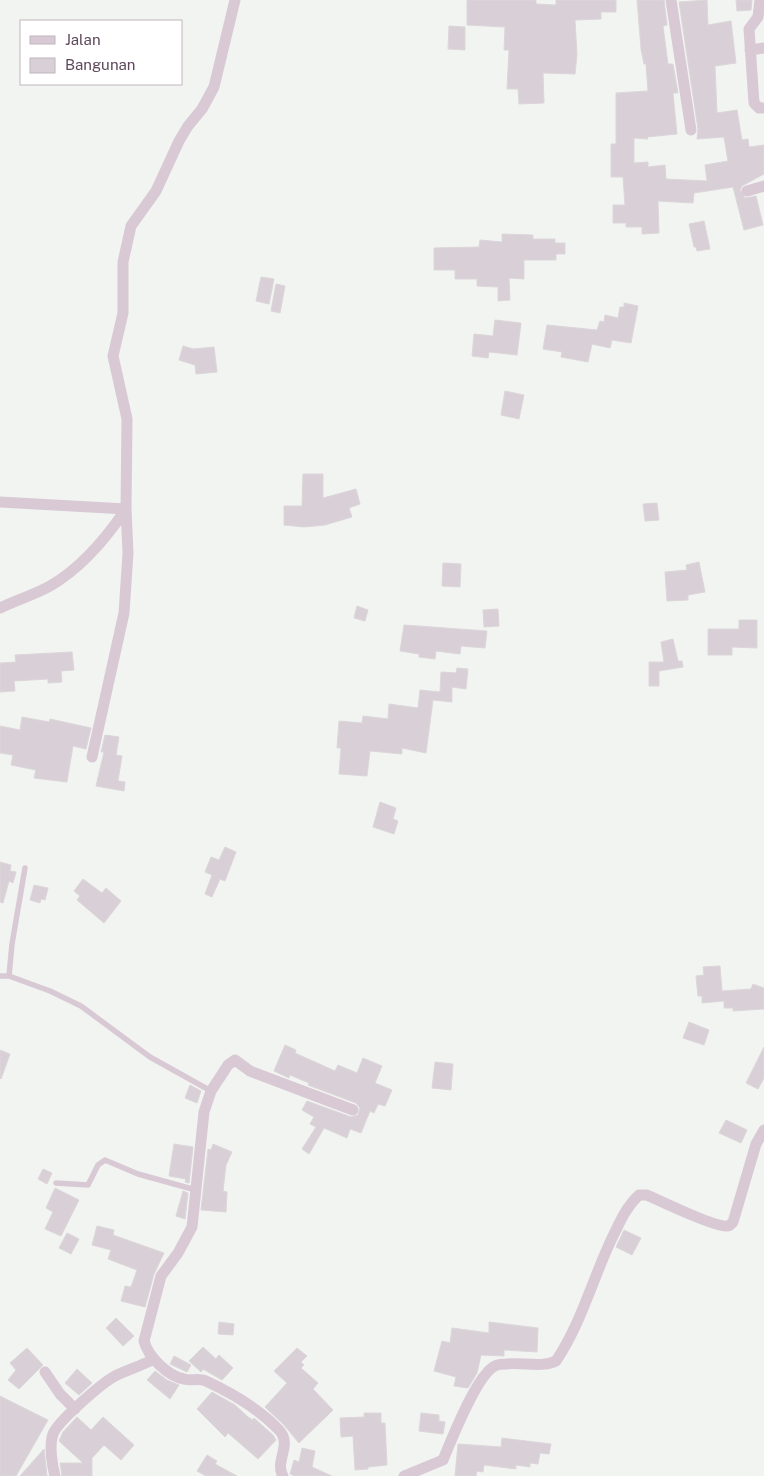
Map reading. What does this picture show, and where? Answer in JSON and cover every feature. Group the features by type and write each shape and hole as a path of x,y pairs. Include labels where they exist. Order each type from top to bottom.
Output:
{"street":[{"path":"92,757 124,613 128,553 126,509 127,419 113,356 123,313 123,262 131,226 156,191 179,142 188,126 202,109 214,87 235,0"},
{"path":"671,0 691,130"},
{"path":"760,0 758,17 749,29 754,103 759,108 764,108"},
{"path":"750,50 764,48"},
{"path":"748,191 764,186"},
{"path":"0,502 126,509"},
{"path":"0,608 52,585 80,562 113,528 126,509"},
{"path":"283,1476 280,1466 286,1444 284,1436 277,1428 246,1403 204,1380 183,1379 174,1375 154,1359 144,1341 161,1276 178,1253 192,1227 204,1112 211,1091 228,1065 235,1060 250,1071 353,1110"},
{"path":"404,1476 443,1460 461,1417 486,1374 494,1366 548,1364 556,1361 581,1312 597,1270 624,1214 639,1195 647,1195 710,1222 726,1227 730,1225 733,1222 756,1144 764,1130"},
{"path":"55,1476 53,1461 54,1433 75,1409 114,1376 154,1359"},
{"path":"45,1372 60,1394 75,1409"}],"lane":[{"path":"9,976 12,944 25,868"},
{"path":"0,976 9,976 50,991 80,1006 150,1058 211,1091"},
{"path":"56,1183 88,1185 98,1165 106,1160 138,1174 196,1190"}],"building":[{"path":"467,0 536,0 536,4 556,5 556,0 616,0 616,12 601,12 601,19 575,20 577,54 575,74 543,73 544,103 519,104 518,89 507,89 509,50 504,50 505,27 467,25"},
{"path":"637,0 664,0 667,25 663,26 668,64 673,64 678,93 673,93 677,134 647,137 648,139 634,138 634,163 648,162 648,167 665,165 666,179 707,181 705,165 728,161 724,137 697,139 698,129 679,2 707,0 708,25 731,21 736,63 715,66 717,113 737,110 742,140 748,139 749,147 764,145 764,174 742,186 740,190 745,198 756,196 763,225 744,230 733,187 694,193 693,203 658,201 659,233 642,234 642,227 626,227 626,223 613,223 613,205 625,205 623,177 611,177 611,144 616,144 616,93 648,91 646,64 644,64 641,49"},
{"path":"736,0 752,0 751,10 737,11"},
{"path":"449,26 465,27 465,50 448,49"},
{"path":"704,221 710,249 697,251 696,247 694,247 689,224"},
{"path":"502,234 533,235 533,239 555,239 555,243 565,243 565,254 556,254 556,260 524,260 524,279 509,278 510,300 498,301 498,287 477,286 477,279 455,279 455,270 434,270 434,248 479,247 480,240 502,242"},
{"path":"261,277 274,279 269,304 256,301"},
{"path":"276,284 285,286 280,313 271,311"},
{"path":"624,303 638,306 631,343 612,340 610,348 592,344 588,362 561,357 562,352 543,349 547,325 597,330 600,321 604,322 605,315 618,318 620,307 624,307"},
{"path":"495,320 521,323 517,355 489,352 488,358 472,356 474,334 493,336"},
{"path":"183,346 193,349 214,347 217,372 196,374 195,365 179,360"},
{"path":"505,391 524,395 519,419 501,415"},
{"path":"303,474 323,474 323,498 356,489 360,504 349,508 352,517 325,525 304,527 284,525 284,506 302,506"},
{"path":"657,503 659,520 645,521 643,504"},
{"path":"699,562 705,592 688,595 688,600 667,601 665,572 687,570 686,565"},
{"path":"443,563 461,564 460,587 442,586"},
{"path":"357,606 368,610 365,621 354,618"},
{"path":"498,609 499,626 484,627 483,610"},
{"path":"739,620 757,620 757,648 732,647 732,655 708,655 708,629 739,629"},
{"path":"404,625 487,631 485,648 461,646 460,654 436,651 435,659 419,657 419,654 400,651"},
{"path":"673,639 678,661 682,661 683,667 659,671 659,686 649,686 649,662 664,662 661,642"},
{"path":"72,652 74,670 61,671 62,682 48,683 48,679 14,681 15,691 0,692 0,663 16,662 15,655"},
{"path":"457,668 468,669 466,689 452,687 452,702 433,700 426,753 402,748 402,754 370,751 367,776 339,774 341,748 337,748 339,721 362,723 363,716 388,719 389,704 418,708 420,690 440,692 441,672 456,673"},
{"path":"22,717 49,722 50,719 91,728 86,749 73,746 67,782 34,778 36,770 11,765 13,755 0,753 0,726 20,730"},
{"path":"105,735 119,737 116,755 122,756 118,781 125,782 124,791 96,786 104,752 101,752"},
{"path":"380,802 396,808 393,819 398,821 394,834 373,827"},
{"path":"225,847 236,852 225,881 220,879 212,897 205,894 212,875 205,872 211,857 219,860"},
{"path":"0,862 11,865 10,871 16,872 13,883 9,881 3,903 0,902"},
{"path":"83,879 102,893 106,888 121,901 104,923 77,900 80,896 74,891"},
{"path":"34,885 48,888 45,900 41,899 40,903 30,900"},
{"path":"720,966 722,991 751,989 753,984 764,988 764,1009 733,1011 733,1008 724,1008 724,1001 702,1003 702,996 698,996 696,976 704,975 703,967"},
{"path":"689,1022 709,1030 704,1045 683,1038"},
{"path":"285,1045 296,1050 295,1053 335,1071 338,1065 357,1073 363,1058 382,1066 375,1083 392,1090 385,1106 378,1104 374,1113 370,1111 361,1133 350,1129 347,1138 324,1128 309,1154 302,1149 316,1127 310,1124 314,1117 302,1110 307,1101 351,1117 358,1115 360,1108 356,1103 308,1085 309,1083 290,1075 289,1078 274,1071"},
{"path":"764,1047 764,1078 758,1089 746,1083"},
{"path":"0,1050 10,1054 1,1079 0,1078"},
{"path":"435,1062 453,1064 451,1090 432,1088"},
{"path":"190,1085 201,1091 197,1103 185,1098"},
{"path":"726,1120 747,1130 741,1143 719,1133"},
{"path":"174,1144 193,1147 189,1183 185,1182 186,1179 169,1176"},
{"path":"213,1144 232,1152 226,1165 223,1191 227,1192 226,1212 201,1210 208,1149 211,1150"},
{"path":"43,1169 52,1173 47,1184 38,1179"},
{"path":"55,1188 79,1200 61,1236 45,1229 53,1212 46,1208"},
{"path":"183,1191 188,1193 185,1219 176,1216"},
{"path":"97,1226 114,1230 113,1235 164,1253 154,1274 145,1307 121,1301 125,1286 131,1287 137,1270 108,1259 111,1250 92,1245"},
{"path":"624,1230 641,1238 632,1255 616,1247"},
{"path":"67,1233 79,1239 71,1254 59,1248"},
{"path":"116,1318 134,1336 123,1346 106,1328"},
{"path":"219,1322 234,1324 233,1335 218,1334"},
{"path":"489,1322 538,1328 537,1352 504,1350 504,1356 481,1355 477,1373 468,1388 454,1386 456,1377 434,1371 442,1341 450,1343 452,1328 489,1333"},
{"path":"203,1347 216,1359 219,1355 233,1368 222,1380 203,1369 201,1372 189,1361"},
{"path":"27,1348 43,1365 19,1389 8,1380 16,1370 10,1363"},
{"path":"297,1348 307,1356 301,1362 304,1365 301,1368 318,1383 313,1389 333,1410 299,1443 265,1407 287,1383 274,1371"},
{"path":"174,1356 191,1365 187,1372 170,1364"},
{"path":"77,1369 92,1383 79,1395 65,1383"},
{"path":"155,1371 167,1380 179,1385 170,1399 147,1380"},
{"path":"212,1392 235,1405 248,1417 253,1420 254,1418 273,1435 276,1440 258,1459 228,1433 225,1437 197,1409"},
{"path":"0,1396 48,1420 16,1476 0,1476"},
{"path":"364,1413 381,1413 381,1423 385,1423 387,1465 355,1470 353,1436 341,1437 340,1418 364,1417"},
{"path":"421,1413 439,1415 439,1421 445,1422 443,1434 419,1431"},
{"path":"77,1417 91,1430 103,1417 134,1445 121,1460 104,1445 92,1458 92,1476 62,1476 60,1463 83,1463 59,1441 63,1432"},
{"path":"502,1438 551,1444 549,1454 540,1453 538,1464 530,1463 530,1467 516,1465 516,1469 484,1465 483,1472 477,1471 476,1476 455,1476 458,1444 501,1447"},
{"path":"302,1448 315,1451 312,1467 332,1476 295,1476 290,1474 294,1460 299,1462"},
{"path":"44,1449 47,1476 20,1476"},
{"path":"207,1455 217,1461 215,1464 237,1476 206,1476 197,1471"}]}
